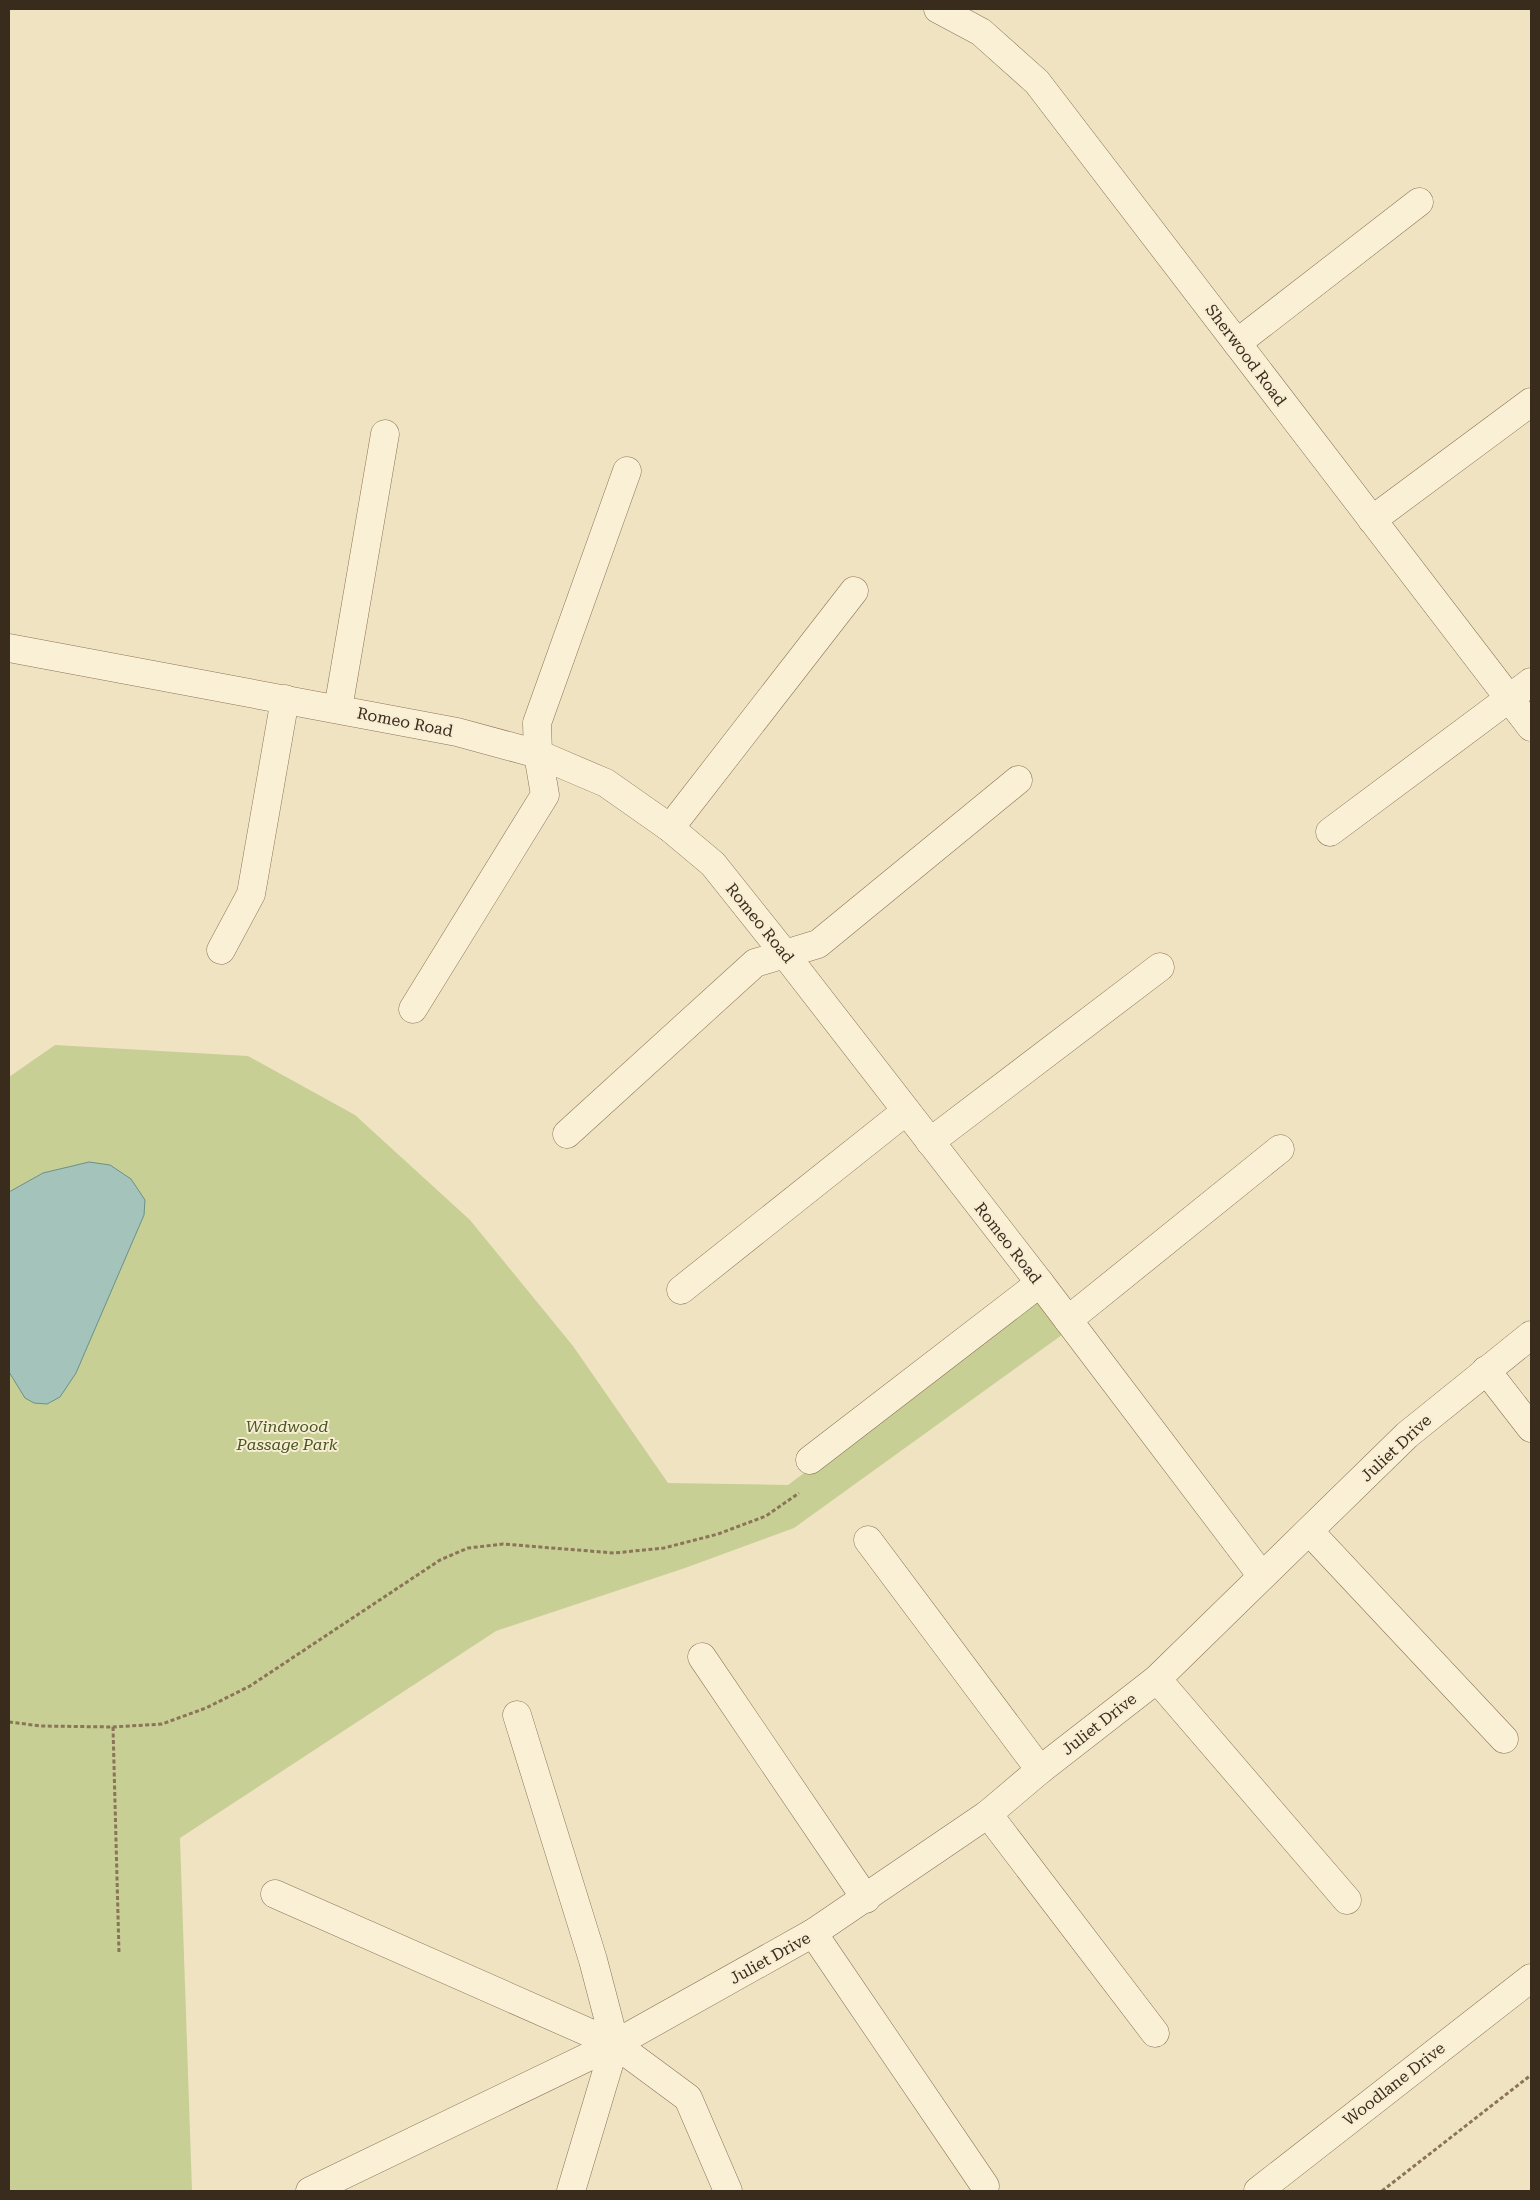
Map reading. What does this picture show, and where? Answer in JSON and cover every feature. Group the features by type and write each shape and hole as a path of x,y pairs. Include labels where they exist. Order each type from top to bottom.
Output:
{"street":[{"name":"Sherwood Road","path":"938,9 980,32 1037,82 1531,727"},
{"path":"1237,343 1419,202"},
{"path":"1372,520 1531,402"},
{"path":"338,709 385,434"},
{"path":"413,1009 545,795 538,754 538,723 627,471"},
{"path":"670,828 854,591"},
{"name":"Romeo Road","path":"9,648 457,732 538,754 606,783 670,828 713,864 784,953 1040,1283 1262,1576"},
{"path":"1330,832 1531,682"},
{"path":"221,950 251,894 285,699"},
{"path":"567,1134 755,963 818,944 1018,780"},
{"path":"930,1142 1160,967"},
{"path":"681,1290 906,1111"},
{"path":"1068,1320 1280,1149"},
{"path":"810,1460 1040,1283"},
{"name":"Juliet Drive","path":"310,2191 615,2044 813,1933 988,1814 1040,1770 1157,1679 1407,1435 1531,1335"},
{"path":"1486,1370 1531,1428"},
{"path":"1309,1531 1504,1738"},
{"path":"868,1540 1040,1770"},
{"path":"702,1657 866,1898"},
{"path":"1157,1679 1347,1900"},
{"path":"517,1715 594,1960 615,2044 571,2191"},
{"path":"988,1814 1154,2033"},
{"path":"275,1894 615,2044 688,2098 728,2191"},
{"path":"813,1933 985,2186"},
{"name":"Woodlane Drive","path":"1269,2188 1531,1978"}],"path":[{"path":"9,1722 41,1726 113,1727 162,1724 206,1708 250,1686 440,1560 468,1548 503,1544 614,1553 664,1548 718,1534 766,1516 805,1489"},
{"path":"113,1727 119,1953"},
{"path":"1382,2191 1531,2075"}],"green space":[{"name":"Windwood Passage Park","path":"55,1045 248,1056 355,1115 470,1220 573,1346 668,1483 788,1485 1047,1293 1073,1327 794,1528 685,1568 496,1631 180,1838 192,2191 9,2191 9,1077"}],"water":[{"path":"89,1162 110,1165 131,1179 145,1200 144,1215 76,1373 60,1397 47,1404 34,1403 25,1398 9,1372 9,1192 43,1173"}]}
